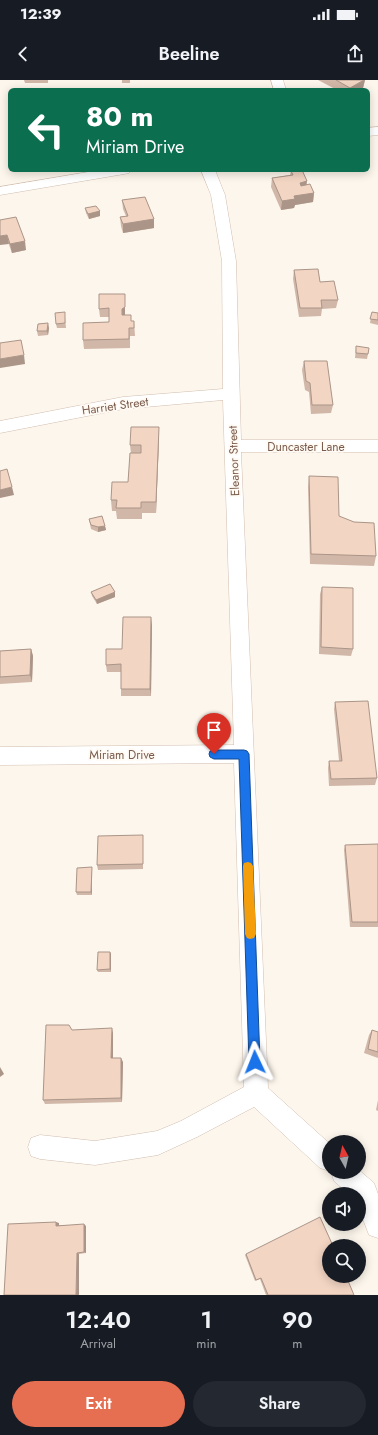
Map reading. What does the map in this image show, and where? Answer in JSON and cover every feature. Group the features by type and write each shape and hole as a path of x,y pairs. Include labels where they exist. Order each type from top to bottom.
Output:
{"street":[{"path":"0,191 112,172"},
{"name":"Eleanor Street","path":"209,172 218,195 229,261 231,394 256,1093"},
{"name":"Harriet Street","path":"0,426 123,403 231,394"},
{"name":"Duncaster Lane","path":"233,446 378,446"},
{"name":"Miriam Drive","path":"0,756 244,754"},
{"path":"40,1147 95,1153 158,1143 189,1129 256,1093 322,1153"},
{"path":"354,1179 372,1190 378,1226"}],"building":[{"path":"336,80 364,80 350,88"},
{"path":"292,172 303,172 307,181 300,183 301,186 310,184 314,193 294,196 295,199 282,201 272,178 293,175"},
{"path":"145,197 154,219 123,224 120,217 128,216 122,200"},
{"path":"96,206 100,211 88,214 85,208"},
{"path":"16,217 25,241 10,244 7,235 0,236 0,220"},
{"path":"318,269 320,282 334,281 338,300 321,300 322,308 300,308 294,270"},
{"path":"99,294 125,294 125,307 122,309 122,315 131,315 131,321 134,321 134,328 129,328 129,339 83,340 83,323 109,322 109,308 99,309"},
{"path":"65,312 65,323 56,324 55,313"},
{"path":"372,312 378,313 378,320 370,319"},
{"path":"48,323 47,331 37,331 38,324"},
{"path":"21,340 24,355 0,359 0,343"},
{"path":"356,346 369,348 368,354 356,353"},
{"path":"304,361 327,361 333,405 312,405 310,383 306,381"},
{"path":"131,427 159,427 156,502 141,502 141,508 116,508 117,500 111,500 112,482 128,482 130,453 141,453 141,445 130,445"},
{"path":"7,469 12,487 0,490 0,471"},
{"path":"309,476 338,477 339,516 354,522 374,523 376,556 311,554"},
{"path":"102,516 105,526 98,527 91,525 89,519"},
{"path":"110,584 115,592 96,600 91,592"},
{"path":"322,587 353,588 353,649 321,647"},
{"path":"123,617 151,617 150,689 121,689 121,664 106,665 106,649 122,649"},
{"path":"31,649 30,675 0,677 0,651"},
{"path":"368,701 377,778 331,779 329,761 342,761 335,702"},
{"path":"143,835 143,864 97,865 98,836"},
{"path":"378,844 378,922 352,922 345,845"},
{"path":"92,867 91,892 76,892 77,868"},
{"path":"98,952 110,952 110,969 97,970"},
{"path":"46,1025 69,1025 72,1030 112,1028 111,1058 121,1058 121,1098 43,1100"},
{"path":"372,1030 378,1032 378,1052 368,1049"},
{"path":"320,1217 322,1221 322,1231 326,1231 330,1239 322,1239 322,1283 349,1283 354,1295 268,1295 261,1278 256,1280 246,1254"},
{"path":"56,1222 56,1226 84,1224 84,1252 77,1253 76,1295 4,1295 8,1224"}],"slow traffic":[{"path":"248,866 250,934"}],"route":[{"path":"214,754 244,754 255,1062"}]}
